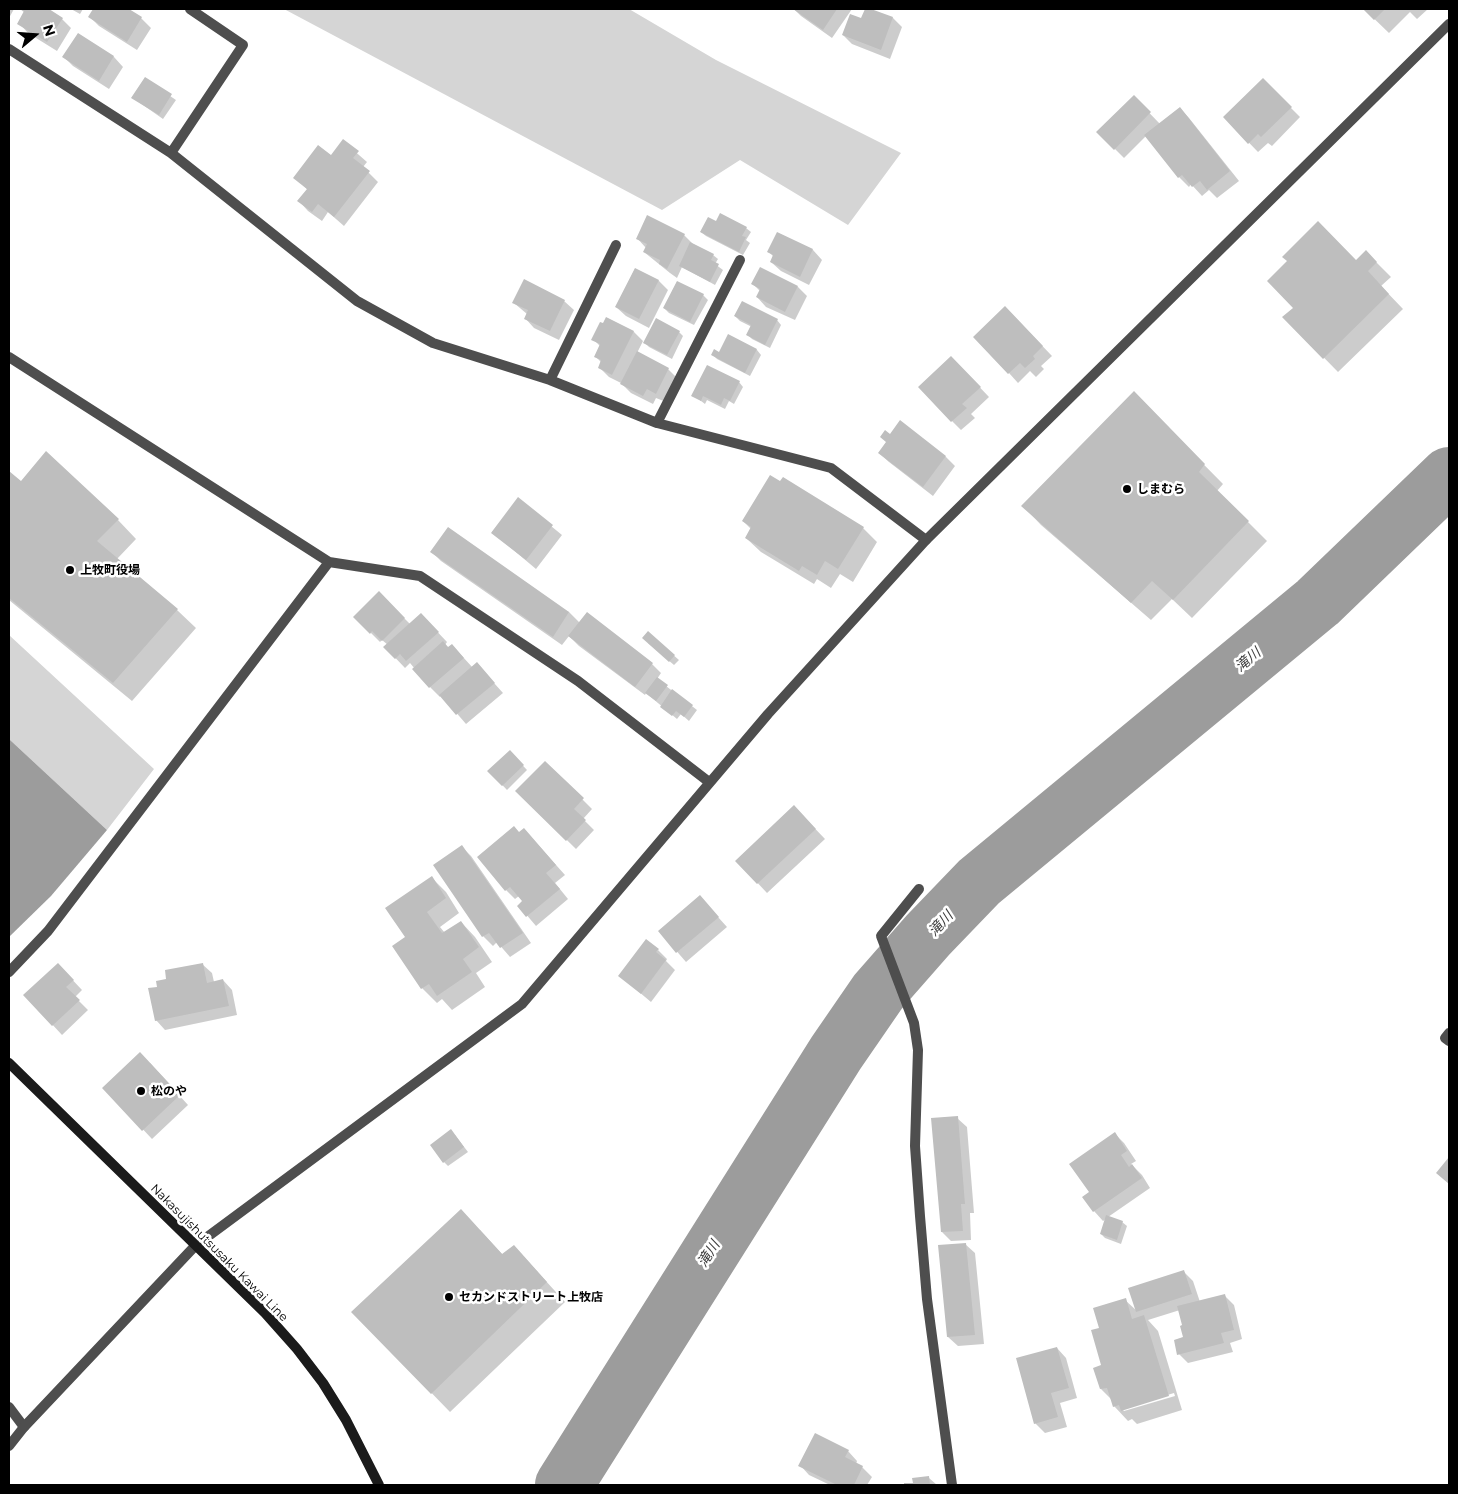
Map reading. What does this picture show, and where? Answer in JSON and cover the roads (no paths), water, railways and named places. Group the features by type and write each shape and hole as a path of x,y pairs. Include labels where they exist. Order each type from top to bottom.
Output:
{"main road":[{"name":"Nakasujishutsusaku Kawai Line","path":"9,1063 265,1313 297,1349 323,1383 346,1420 379,1485"}],"street":[{"path":"171,152 243,45 190,9"},
{"path":"9,1446 24,1427 195,1246 522,1004 768,714 926,540 1449,24"},
{"path":"9,49 171,152 357,301 433,342 550,380 656,423 831,468 926,540"},
{"path":"550,380 616,245"},
{"path":"656,423 740,260"},
{"path":"9,357 329,562 420,576 578,681 709,782"},
{"path":"9,972 54,924 329,562"},
{"path":"919,889 881,936 914,1023 918,1050 915,1146 920,1216 927,1300 952,1485"},
{"path":"1449,1033 1446,1038 1449,1041"},
{"path":"9,1407 24,1427"}],"waterway":[{"name":"滝川","path":"564,1485 836,1053 878,992 928,935 979,882 1318,602 1449,476"}],"place":[{"name":"しまむら","path":"1127,489"},
{"name":"上牧町役場","path":"70,570"},
{"name":"松のや","path":"141,1091"},
{"name":"セカンドストリート上牧店","path":"449,1297"}]}
